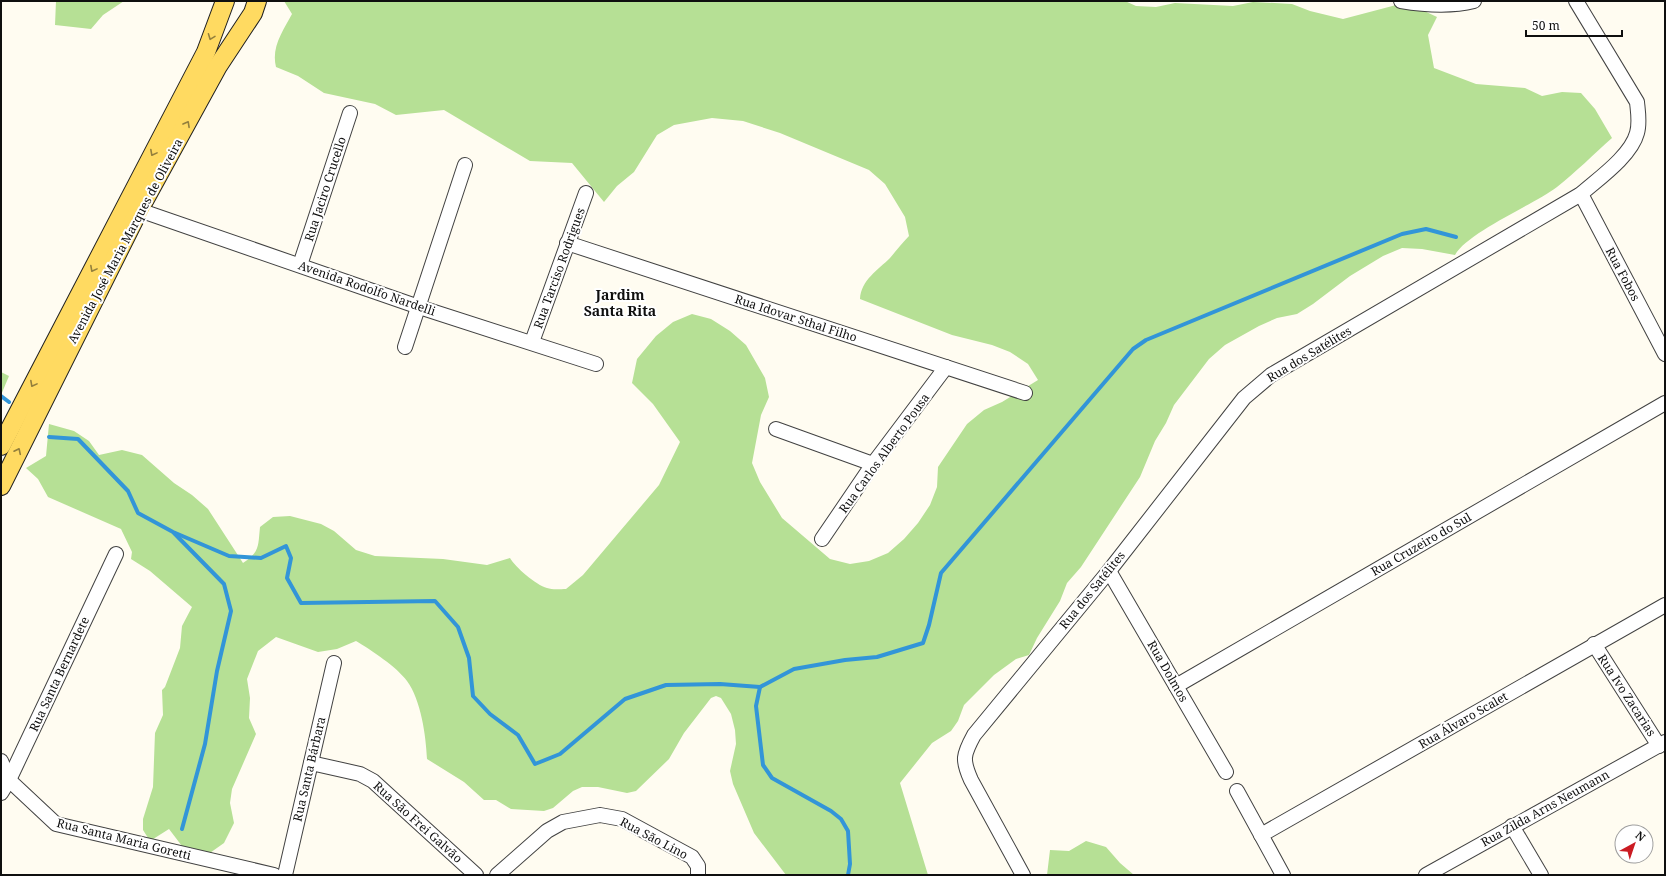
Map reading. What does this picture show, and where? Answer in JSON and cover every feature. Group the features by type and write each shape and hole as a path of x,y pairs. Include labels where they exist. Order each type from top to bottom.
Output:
{"main road":[{"name":"Avenida José Maria Marques de Oliveira","path":"1,446 206,52 225,1"},
{"path":"235,1 228,17 243,29"},
{"name":"Avenida José Maria Marques de Oliveira","path":"1,486 139,210 218,66 253,13 257,1"}],"street":[{"path":"1401,1 1424,5 1465,3 1474,1"},
{"name":"Rua dos Satélites","path":"1023,875 971,780 964,764 965,751 974,735 1109,571 1244,398 1271,375 1581,194 1619,160 1630,147 1637,133 1639,117 1637,102 1576,1"},
{"name":"Rua Jaciro Crucello","path":"300,265 350,113"},
{"path":"405,347 465,165"},
{"name":"Rua Tarciso Rodrigues","path":"532,342 586,193"},
{"name":"Rua Fobos","path":"1581,194 1665,354"},
{"name":"Avenida Rodolfo Nardelli","path":"139,210 419,307 532,342 596,364"},
{"name":"Rua Idovar Sthal Filho","path":"567,243 1025,393"},
{"name":"Rua Carlos Alberto Pousa","path":"822,539 874,464 946,367"},
{"name":"Rua Cruzeiro do Sul","path":"1176,686 1665,402"},
{"path":"776,429 874,464"},
{"name":"Rua Santa Bernardete","path":"1,793 9,780 116,554"},
{"name":"Rua Dolmos","path":"1109,571 1226,772"},
{"name":"Rua Álvaro Scalet","path":"1261,835 1594,644 1665,605"},
{"name":"Rua Ivo Zacarias","path":"1594,644 1662,744"},
{"name":"Rua Santa Bárbara","path":"285,875 334,663"},
{"name":"Rua Zilda Arns Neumann","path":"1426,875 1662,744"},
{"name":"Rua Santa Maria Goretti","path":"1,761 9,780 56,824 274,875"},
{"name":"Rua São Frei Galvão","path":"311,763 360,774 373,781 387,792 476,875"},
{"path":"1237,791 1283,875"},
{"name":"Rua São Lino","path":"497,875 547,831 563,822 600,815 622,819 692,857 698,866 698,875"},
{"path":"1512,826 1541,875"}],"green space":[{"path":"56,1 124,1 103,15 91,29 55,25"},
{"path":"284,1 1125,1 1136,6 1156,7 1175,3 1233,6 1253,2 1292,4 1310,11 1343,19 1400,4 1420,9 1437,17 1428,35 1434,68 1476,84 1525,88 1542,96 1562,92 1581,93 1595,109 1612,138 1557,187 1473,237 1462,246 1455,255 1422,249 1402,248 1383,256 1350,276 1297,314 1277,318 1259,326 1225,345 1209,359 1174,405 1166,423 1155,441 1140,477 1081,567 1067,583 1060,601 1037,638 1029,655 1016,659 994,675 964,705 958,721 951,731 932,743 900,783 928,875 786,875 754,833 733,784 730,771 736,744 735,730 731,714 721,698 716,696 711,698 684,733 669,759 636,791 627,793 598,787 582,787 573,791 553,808 544,811 511,809 496,800 484,800 464,782 427,759 424,729 416,698 403,676 383,659 356,641 337,649 318,652 276,637 258,651 247,679 250,698 249,718 256,734 232,789 230,803 234,823 224,843 207,855 188,854 169,829 150,841 143,830 143,819 153,787 155,733 163,715 162,690 165,687 180,648 182,626 192,607 150,571 131,559 132,552 121,529 48,497 38,479 26,468 46,456 49,424 74,431 89,441 99,455 122,450 142,455 174,483 192,495 208,509 243,563 253,555 257,548 260,527 273,517 290,516 321,524 334,531 356,550 375,556 443,559 487,565 510,558 526,575 542,586 551,589 566,589 583,575 659,485 680,442 653,404 632,383 637,359 656,336 673,322 692,314 711,319 730,331 746,345 765,378 769,397 761,415 752,463 760,482 782,518 830,559 850,564 869,561 888,553 904,539 918,523 930,505 937,487 938,467 967,424 984,410 1002,402 1038,380 1028,364 1010,352 992,345 952,335 860,299 863,286 875,271 890,258 909,236 905,217 885,184 869,170 780,133 743,121 712,118 674,125 657,135 634,172 617,186 604,202 572,163 530,161 444,110 396,115 375,104 324,93 298,76 276,67 276,46 292,14"},
{"path":"1,372 9,376 1,395"},
{"path":"1086,841 1106,847 1120,863 1134,875 1047,875 1050,850 1069,851"}],"waterway":[{"path":"49,437 78,439 128,491 138,513 173,532 229,556 261,558 286,546 291,558 287,578 301,603 435,601 458,627 469,658 473,696 490,714 518,735 535,764 560,754 625,699 666,685 720,684 760,687 794,669 845,660 877,657 923,643 929,625 941,573 1133,349 1146,340 1402,234 1426,229 1456,237"},
{"path":"1,396 9,402"},
{"path":"174,533 224,584 231,611 217,671 205,744 182,829"},
{"path":"760,687 756,706 763,765 772,778 831,811 841,819 848,831 850,864 848,875"}],"district":[{"name":"Jardim Santa Rita","path":"620,302"}]}
